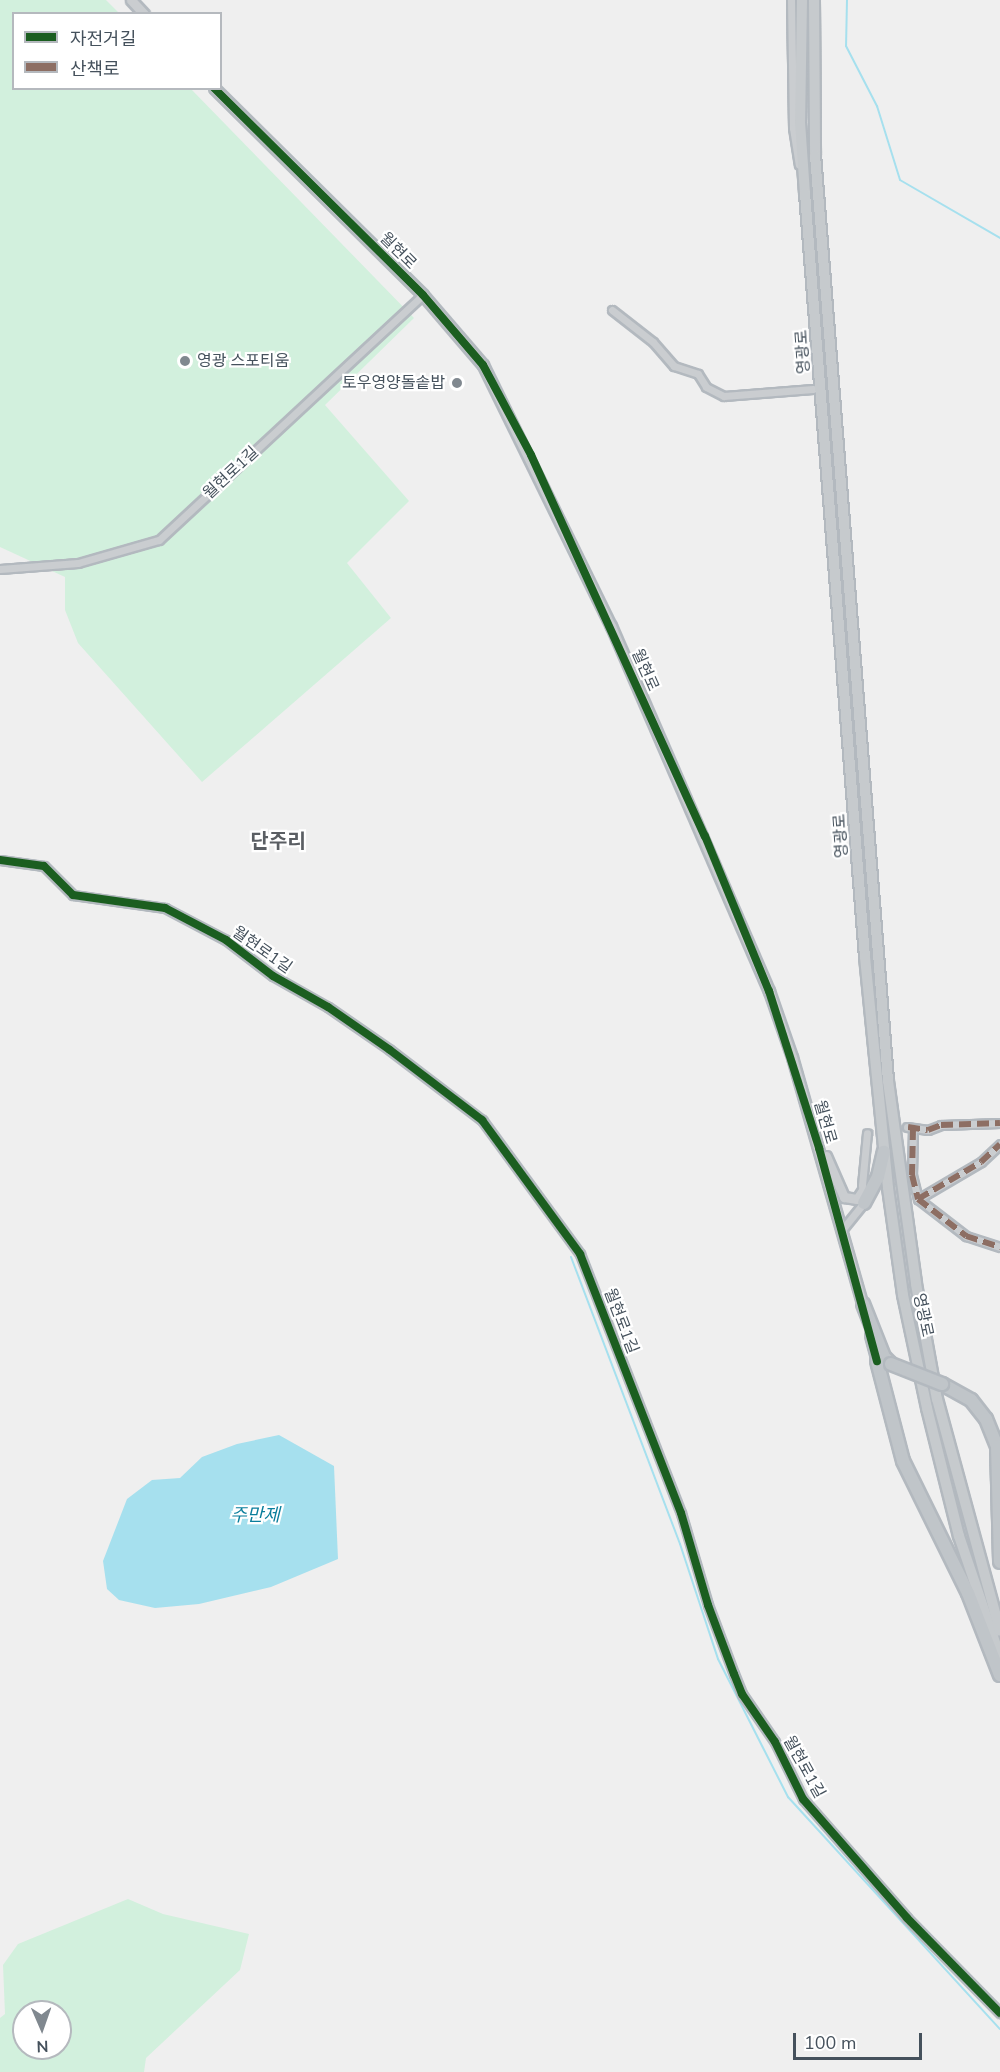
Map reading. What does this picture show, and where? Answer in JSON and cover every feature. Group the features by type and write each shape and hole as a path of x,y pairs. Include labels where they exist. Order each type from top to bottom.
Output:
{"highway":[{"path":"864,1196 878,1178 884,1152"},
{"path":"863,1304 884,1357 891,1364 942,1384 971,1400 986,1419 997,1446 1000,1562"},
{"path":"877,1361 903,1461 968,1593 1000,1675"}],"main road":[{"name":"영광로","path":"802,0 800,122 884,1152 903,1295 927,1408 959,1536 1000,1657"},
{"name":"영광로","path":"814,0 815,155 890,1093 916,1284 937,1399 1000,1631"}],"street":[{"path":"131,0 142,12"},
{"path":"791,0 793,128 809,229"},
{"name":"월현로","path":"216,90 423,295 483,364 611,626 769,991 811,1120 877,1361"},
{"name":"월현로1길","path":"0,569 78,564 159,540 423,295"},
{"path":"612,309 653,342 674,366 698,374 706,387 724,396 813,389"},
{"name":"월현로1길","path":"0,860 44,866 73,895 165,908 226,940 273,976 328,1007 390,1050 482,1120 580,1254 681,1514 708,1605 742,1694 775,1742 803,1799 907,1918 1000,2013"},
{"path":"811,1120 844,1197 857,1199 864,1196"},
{"path":"1000,1123 941,1125 928,1130 910,1128 912,1175 918,1199 966,1236 1000,1247"},
{"path":"841,1231 864,1196 867,1133"},
{"path":"918,1199 981,1162 1000,1144"}],"green space":[{"name":"영광 스포티움","path":"0,0 106,0 118,12 12,12 12,90 192,90 414,318 325,405 409,501 347,563 391,618 202,782 78,643 65,610 65,577 0,547"},
{"path":"128,1899 163,1914 249,1934 240,1970 146,2058 144,2072 0,2072 0,2018 5,2014 3,1965 18,1944"}],"water":[{"name":"주만제","path":"279,1435 334,1466 338,1559 271,1587 199,1604 155,1608 119,1600 107,1589 103,1561 127,1499 152,1480 180,1478 202,1457 237,1444"}],"waterway":[{"path":"847,0 846,46 877,106 900,180 1000,238"},
{"path":"571,1257 680,1544 718,1659 788,1797 1000,2029"}],"tunnel":[{"path":"867,1133 907,1127"}],"marked path":[{"path":"908,1127 928,1130 941,1125 1000,1123"},
{"path":"913,1128 912,1175 918,1199 966,1236 1000,1247"},
{"path":"918,1199 981,1162 1000,1144"}],"cycle path":[{"path":"216,90 423,295 483,365 531,455 705,836 769,991 819,1148 877,1361"},
{"path":"0,860 44,866 73,895 165,908 226,940 273,976 328,1007 390,1050 482,1120 580,1254 681,1513 708,1605 742,1694 775,1742 803,1799 907,1918 1000,2013"}],"place":[{"name":"영광 스포티움","path":"185,361"},
{"name":"토우영양돌솥밥","path":"457,383"}],"district":[{"name":"단주리","path":"278,841"}]}
